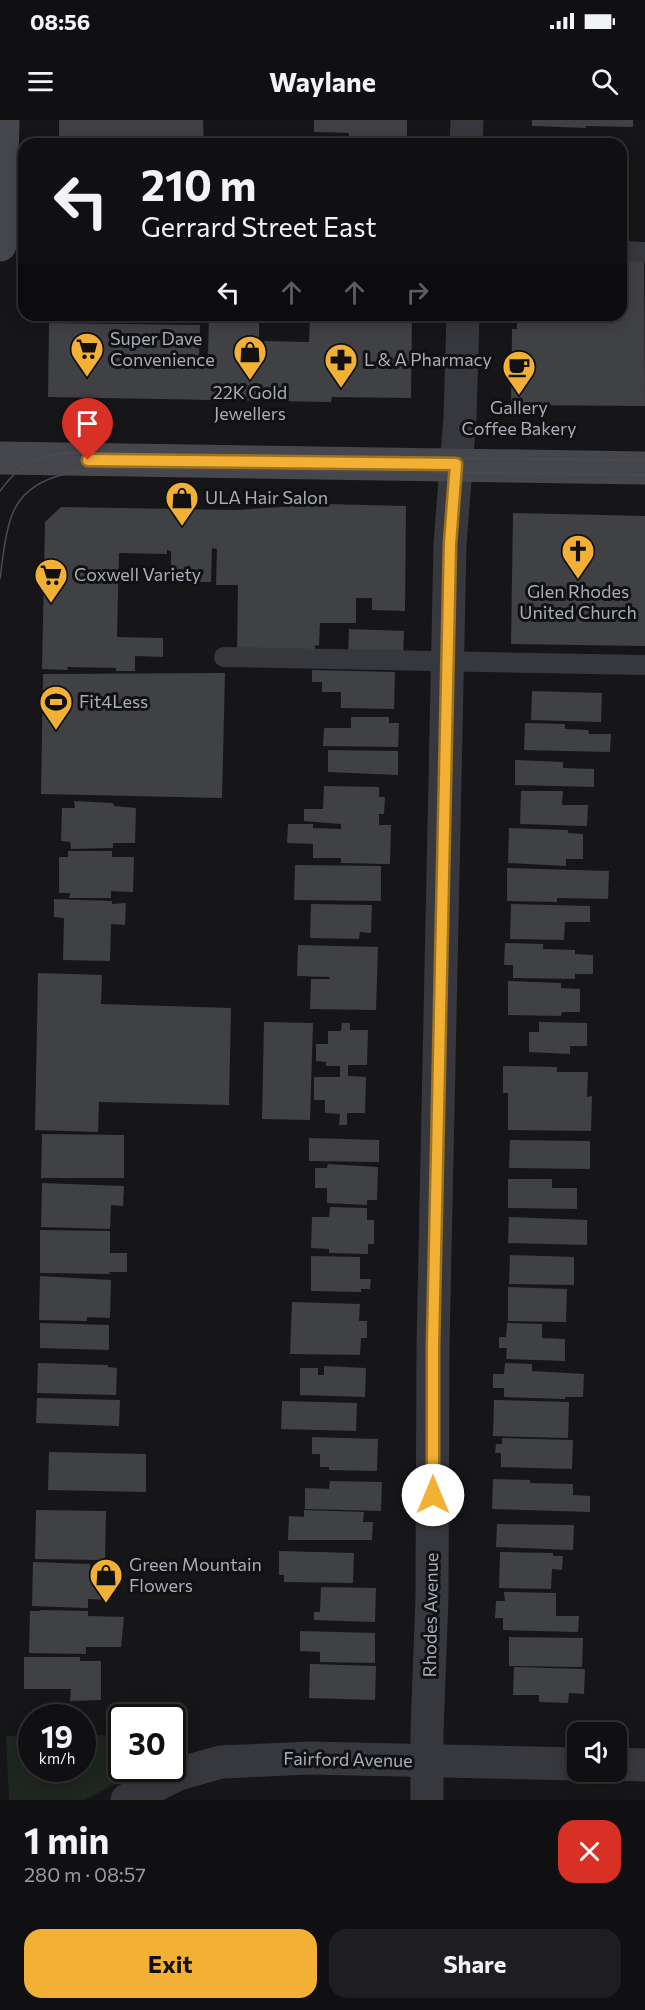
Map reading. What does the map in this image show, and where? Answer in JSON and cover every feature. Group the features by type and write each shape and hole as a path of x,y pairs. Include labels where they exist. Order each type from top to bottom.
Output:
{"main road":[{"path":"0,245 3,120"},
{"path":"0,458 645,468"}],"street":[{"path":"466,138 467,120"},
{"name":"Rhodes Avenue","path":"427,1800 432,1597 433,1346 451,527 461,396 463,321"},
{"name":"Fairford Avenue","path":"127,1800 178,1774 221,1762 310,1758 567,1764"},
{"path":"627,1764 645,1765"}],"lane":[{"path":"627,251 645,252"},
{"path":"224,657 645,665"}],"shaded area":[{"path":"96,1735 108,1735 108,1782 118,1782 85,1800 9,1800 6,1736 18,1736 18,1782 96,1782"}],"building":[{"path":"59,120 203,120 204,138 59,138"},
{"path":"314,120 407,120 407,138 349,138 349,133 314,132"},
{"path":"532,120 633,120 633,127 532,126"},
{"path":"627,259 644,260 645,406 511,405 512,329 517,329 517,321 627,321"},
{"path":"209,321 259,321 259,357 263,356 264,341 309,342 310,321 412,321 411,398 332,397 331,402 48,397 49,323 200,325 199,356 208,356"},
{"path":"324,504 406,506 405,611 372,610 372,598 356,598 356,623 320,623 319,646 315,645 315,654 237,653 238,585 216,585 217,549 212,548 211,582 171,582 171,551 167,550 167,554 119,553 117,637 163,638 163,657 135,656 135,671 116,671 116,668 42,669 45,522 61,507 236,510"},
{"name":"Glen Rhodes United Church","path":"513,513 645,516 645,646 511,644"},
{"path":"349,629 404,631 403,658 348,657"},
{"path":"312,670 395,672 394,709 341,708 341,692 322,692 322,682 312,682"},
{"path":"225,673 222,798 41,794 43,674"},
{"path":"532,691 602,693 601,722 531,720"},
{"path":"351,717 389,717 389,723 399,723 398,747 323,746 324,728 351,728"},
{"path":"525,723 565,724 565,729 588,730 589,734 611,734 610,752 524,750"},
{"path":"328,750 398,751 398,775 328,772"},
{"path":"515,760 563,762 563,768 594,769 594,787 515,785"},
{"path":"324,786 379,787 379,797 385,797 384,814 379,814 379,825 391,825 390,864 341,863 341,858 313,858 313,844 287,843 288,824 313,824 313,828 341,829 341,824 304,821 304,809 323,809"},
{"path":"521,791 563,791 562,805 588,805 587,826 520,824"},
{"path":"74,801 113,803 114,806 136,808 135,843 113,843 113,848 71,849 70,842 61,841 62,808 75,808"},
{"path":"509,828 568,830 568,833 583,834 583,859 566,859 566,866 508,863"},
{"path":"68,851 112,851 112,857 134,857 133,892 111,891 111,898 69,898 70,893 59,893 59,857 68,857"},
{"path":"295,865 381,866 381,901 294,900"},
{"path":"507,868 609,871 608,899 557,898 557,902 507,901"},
{"path":"54,899 126,903 125,925 111,924 110,961 63,960 64,918 54,917"},
{"path":"311,904 372,905 371,933 360,932 359,939 310,938"},
{"path":"511,904 590,906 590,922 565,922 564,940 510,939"},
{"path":"505,943 543,944 543,949 575,950 575,954 593,955 593,974 575,974 575,979 513,978 513,965 504,965"},
{"path":"298,945 378,947 376,1010 310,1009 311,979 330,979 329,977 297,976"},
{"path":"38,973 102,975 101,1004 231,1008 229,1105 99,1102 98,1132 35,1130"},
{"path":"508,981 561,983 561,988 580,989 580,1012 562,1012 561,1016 508,1015"},
{"path":"264,1022 313,1023 310,1120 262,1119"},
{"path":"539,1022 587,1023 587,1046 570,1046 570,1054 529,1052 529,1032 539,1032"},
{"path":"342,1023 350,1023 350,1030 368,1030 367,1065 348,1065 348,1076 366,1077 365,1113 347,1113 347,1125 339,1125 340,1114 325,1113 325,1100 314,1100 314,1077 340,1077 340,1066 326,1066 326,1062 316,1061 316,1044 328,1044 328,1031 341,1031"},
{"path":"503,1066 557,1067 557,1072 588,1072 587,1097 592,1096 591,1131 508,1130 508,1093 503,1093"},
{"path":"42,1134 124,1135 124,1178 41,1178"},
{"path":"309,1138 379,1140 379,1162 309,1161"},
{"path":"510,1140 590,1141 590,1169 509,1168"},
{"path":"328,1164 378,1167 377,1200 367,1200 367,1205 327,1203 327,1188 315,1188 315,1168 327,1168"},
{"path":"508,1179 552,1179 552,1188 577,1188 577,1209 508,1208"},
{"path":"42,1183 124,1186 123,1206 111,1205 110,1229 41,1227"},
{"path":"330,1207 367,1208 367,1220 374,1220 374,1244 368,1244 368,1254 329,1253 329,1249 311,1248 312,1217 329,1217"},
{"path":"509,1217 587,1220 587,1245 508,1243"},
{"path":"40,1230 110,1231 110,1253 127,1253 127,1272 109,1272 110,1274 40,1273"},
{"path":"510,1255 574,1257 574,1285 509,1284"},
{"path":"311,1256 360,1257 360,1279 371,1279 370,1289 361,1289 361,1292 311,1291"},
{"path":"40,1276 111,1280 110,1318 87,1317 87,1321 39,1320"},
{"path":"508,1287 567,1289 566,1322 508,1321"},
{"path":"292,1302 360,1304 359,1321 367,1321 367,1338 361,1338 360,1355 290,1354"},
{"path":"40,1323 109,1325 109,1350 40,1348"},
{"path":"507,1323 542,1324 542,1338 565,1339 565,1361 506,1359 507,1348 499,1348 499,1337 506,1337"},
{"path":"38,1363 108,1365 108,1367 117,1368 116,1395 37,1393"},
{"path":"505,1363 532,1364 532,1371 584,1374 583,1397 565,1397 565,1399 504,1397 504,1388 493,1388 493,1374 504,1374"},
{"path":"324,1366 366,1368 365,1397 300,1395 300,1368 318,1368 318,1375 324,1375"},
{"path":"37,1398 120,1400 119,1426 36,1423"},
{"path":"494,1400 569,1402 568,1438 493,1436"},
{"path":"282,1401 357,1403 356,1431 281,1429"},
{"path":"312,1437 378,1439 377,1471 329,1470 329,1467 320,1467 320,1454 312,1454"},
{"path":"502,1438 573,1440 572,1469 501,1467 501,1453 495,1453 496,1444 502,1444"},
{"path":"49,1452 146,1454 146,1492 48,1490"},
{"path":"493,1479 573,1484 573,1495 590,1496 590,1512 492,1509"},
{"path":"330,1481 382,1482 381,1511 305,1509 305,1488 329,1489"},
{"path":"36,1510 106,1511 105,1560 35,1559"},
{"path":"304,1510 364,1512 363,1522 373,1522 372,1540 288,1540 289,1516 304,1517"},
{"path":"497,1524 574,1525 573,1550 496,1547"},
{"path":"279,1551 354,1553 353,1583 284,1582 284,1575 279,1575"},
{"path":"500,1552 553,1553 553,1556 563,1556 562,1570 552,1569 551,1589 499,1588"},
{"path":"33,1562 90,1564 90,1568 111,1569 111,1600 88,1599 88,1608 32,1606"},
{"path":"321,1587 376,1588 375,1622 314,1620 314,1612 320,1612"},
{"path":"504,1592 556,1593 556,1616 579,1616 578,1632 503,1630 503,1618 495,1618 496,1601 505,1601"},
{"path":"30,1611 88,1611 88,1616 124,1617 121,1647 86,1647 86,1654 29,1653"},
{"path":"300,1631 375,1633 375,1663 320,1662 320,1652 300,1651"},
{"path":"509,1637 583,1638 582,1667 509,1666"},
{"path":"24,1657 80,1657 80,1661 101,1661 101,1700 70,1701 71,1689 24,1689"},
{"path":"310,1664 376,1666 375,1700 309,1698"},
{"path":"514,1667 585,1669 584,1694 569,1693 568,1703 539,1702 539,1695 513,1695"}],"tram line":[{"path":"0,491 17,471 34,460 80,452 645,460"},
{"path":"0,579 7,531 20,501 30,490 43,482 73,472 120,468 645,475"}],"place":[{"name":"Super Dave Convenience","path":"87,378"},
{"name":"22K Gold Jewellers","path":"250,381"},
{"name":"L & A Pharmacy","path":"341,389"},
{"name":"Gallery Coffee Bakery","path":"519,396"},
{"name":"ULA Hair Salon","path":"182,527"},
{"name":"Glen Rhodes United Church","path":"578,580"},
{"name":"Coxwell Variety","path":"51,604"},
{"name":"Fit4Less","path":"56,731"},
{"name":"Green Mountain Flowers","path":"106,1604"}],"route":[{"path":"88,460 456,464 450,544 433,1346 433,1495"}]}
